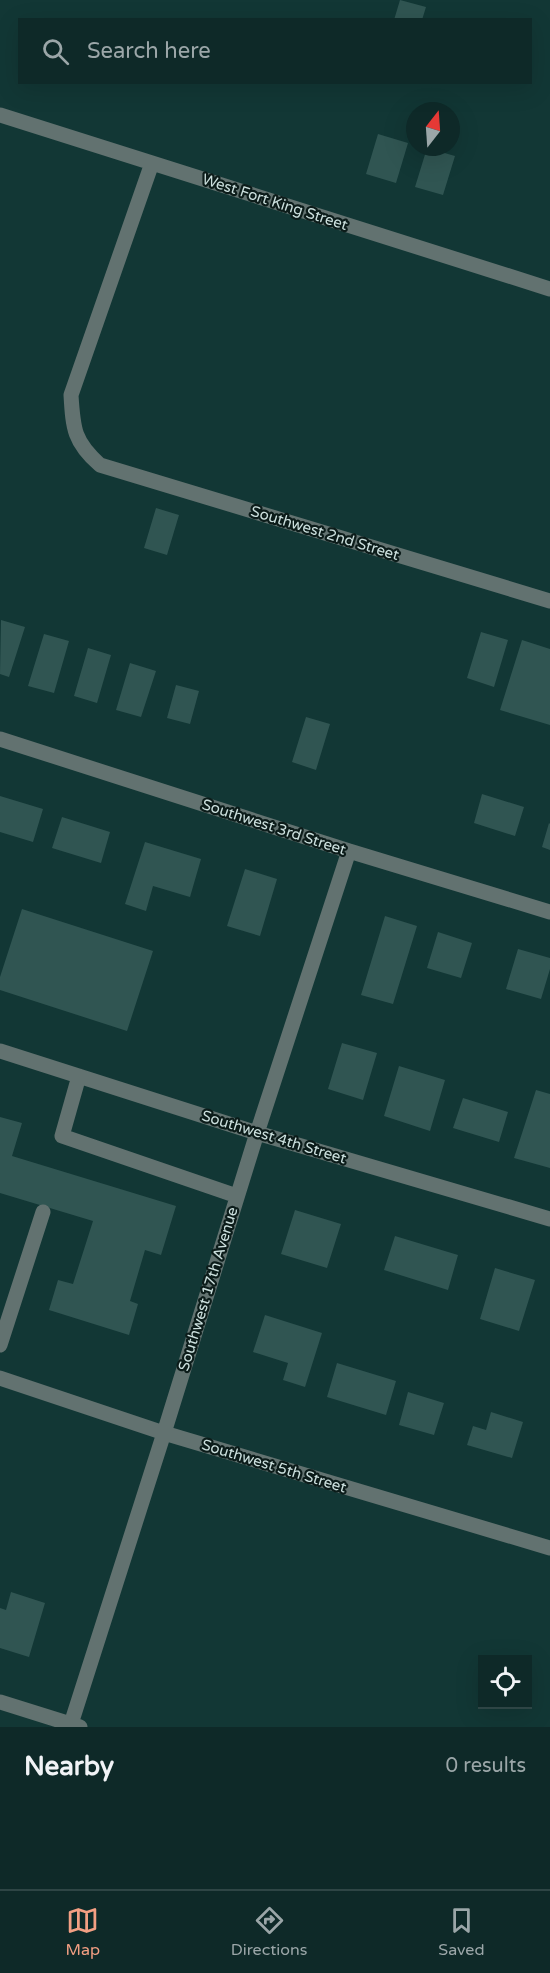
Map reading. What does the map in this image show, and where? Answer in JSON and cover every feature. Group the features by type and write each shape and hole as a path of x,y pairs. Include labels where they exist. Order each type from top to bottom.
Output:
{"street":[{"name":"West Fort King Street","path":"0,115 550,289"},
{"name":"Southwest 2nd Street","path":"152,163 71,395 73,427 84,451 100,465 550,601"},
{"name":"Southwest 3rd Street","path":"0,739 349,851 550,912"},
{"name":"Southwest 17th Avenue","path":"74,1726 237,1196 349,851"},
{"name":"Southwest 4th Street","path":"0,1051 257,1133 550,1219"},
{"path":"79,1076 62,1136 237,1196"},
{"path":"0,1345 43,1212"},
{"name":"Southwest 5th Street","path":"0,1378 164,1432 550,1548"},
{"path":"0,1702 74,1726"}],"building":[{"path":"400,0 426,7 423,18 395,18"},
{"path":"378,134 406,142 396,183 366,174"},
{"path":"425,156 455,156 443,195 415,187"},
{"path":"156,508 179,515 167,555 144,548"},
{"path":"1,620 25,627 9,677 0,674"},
{"path":"481,632 508,640 494,687 467,678"},
{"path":"44,634 69,641 54,693 28,686"},
{"path":"522,640 550,649 550,725 500,710"},
{"path":"88,648 111,655 97,703 74,696"},
{"path":"130,663 156,671 141,717 116,710"},
{"path":"176,685 199,691 190,724 167,718"},
{"path":"306,717 330,724 316,770 292,762"},
{"path":"482,794 524,807 515,836 474,823"},
{"path":"0,796 43,809 33,842 0,832"},
{"path":"62,817 110,832 101,863 52,848"},
{"path":"550,824 550,850 542,847"},
{"path":"145,842 201,859 190,897 153,886 146,911 125,904"},
{"path":"245,869 277,879 260,936 227,926"},
{"path":"22,909 153,951 127,1031 0,990 0,977"},
{"path":"385,916 417,926 393,1004 361,995"},
{"path":"438,932 472,943 461,978 427,968"},
{"path":"518,949 550,958 550,969 541,999 506,989"},
{"path":"342,1043 377,1053 363,1100 328,1089"},
{"path":"399,1066 445,1080 430,1131 384,1116"},
{"path":"536,1090 550,1094 550,1168 514,1158"},
{"path":"463,1098 508,1112 499,1142 453,1128"},
{"path":"0,1117 22,1123 12,1156 176,1206 161,1255 145,1250 130,1301 138,1304 129,1335 49,1310 58,1280 73,1284 93,1221 0,1193"},
{"path":"295,1210 341,1224 327,1268 281,1254"},
{"path":"395,1236 458,1255 448,1290 384,1270"},
{"path":"495,1268 535,1280 519,1331 480,1319"},
{"path":"265,1315 322,1333 305,1387 283,1380 288,1363 253,1352"},
{"path":"337,1363 396,1381 386,1415 327,1397"},
{"path":"408,1392 444,1403 434,1435 399,1425"},
{"path":"491,1412 523,1422 512,1458 467,1445 473,1426 486,1430"},
{"path":"11,1592 45,1603 29,1657 0,1648 0,1608 6,1610"}]}
